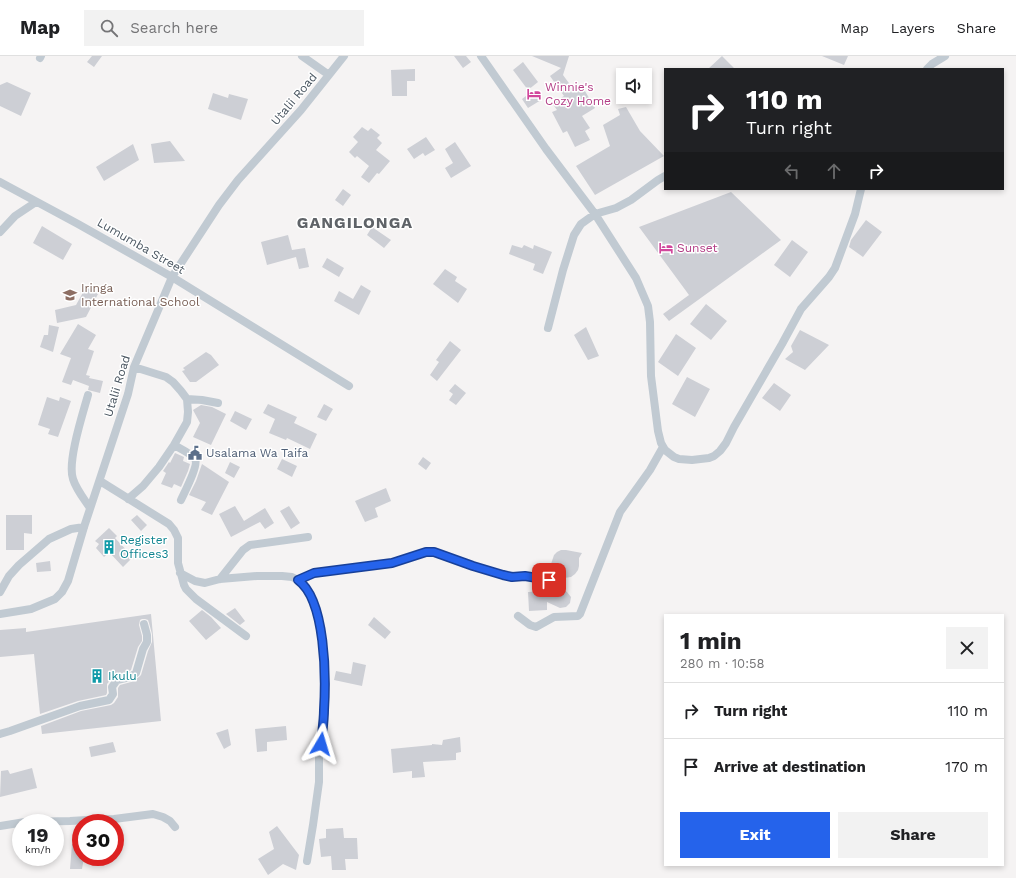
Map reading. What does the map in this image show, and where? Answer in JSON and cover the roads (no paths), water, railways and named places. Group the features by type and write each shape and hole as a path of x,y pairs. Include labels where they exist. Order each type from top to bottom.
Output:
{"street":[{"path":"302,56 329,75"},
{"name":"Utalii Road","path":"0,614 31,609 55,598 62,592 68,581 90,508 128,394 134,367 172,277 238,180 301,110 344,56"},
{"path":"480,56 595,214 636,278 648,306 650,322 651,383 658,431 665,450 679,459 692,460 709,458 720,451 726,443 801,309 835,268 855,214 861,190"},
{"path":"928,68 945,56"},
{"path":"548,328 574,235 581,224 595,214 616,208 631,200 664,177"},
{"name":"Lumumba Street","path":"0,182 172,277 349,386"},
{"path":"0,232 15,216 36,202"},
{"path":"128,498 143,486 174,445 187,422 188,412 187,399 173,382 166,377 134,367"},
{"path":"88,394 73,455 72,470 73,479 90,508"},
{"path":"187,399 218,403"},
{"path":"174,445 193,456 196,461 192,475 181,500"},
{"path":"518,616 530,625 536,627 554,617 575,616 580,614 620,512 650,470 663,447"},
{"path":"100,481 169,524 178,538 178,563 184,585 196,600 246,636"},
{"path":"0,592 9,576 18,565 49,539 71,529 84,527"},
{"path":"220,579 243,550 250,545 308,537"},
{"path":"298,580 314,573 392,563 426,552 434,552 503,575 512,577 525,576 549,580"},
{"path":"180,573 205,583 220,579 257,576 292,577 306,587 312,598 322,640 325,669 324,711 319,756 319,782 307,861"},
{"path":"0,734 80,706 109,700 113,694 112,687 117,680 130,677 136,673 142,650 147,642 144,624"},
{"path":"0,826 25,822 114,819 153,814 163,816 175,827"}],"place":[{"name":"Winnie's Cozy Home","path":"534,94"},
{"name":"Sunset","path":"666,248"},
{"name":"Iringa International School","path":"70,295"},
{"name":"Usalama Wa Taifa","path":"195,453"},
{"name":"Register Offices3","path":"109,547"},
{"name":"Ikulu","path":"97,676"}],"district":[{"name":"GANGILONGA","path":"355,222"}]}
